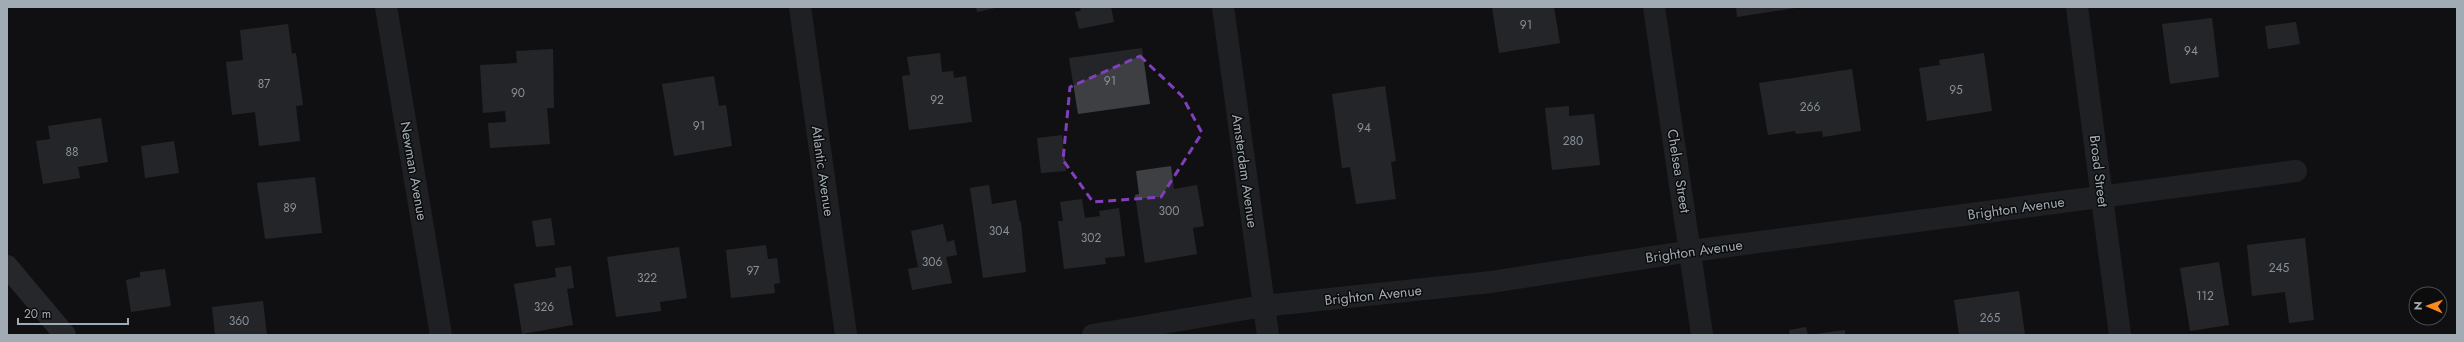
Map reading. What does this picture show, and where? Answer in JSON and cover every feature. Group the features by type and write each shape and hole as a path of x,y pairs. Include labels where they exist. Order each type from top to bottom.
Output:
{"main road":[{"path":"7,266 65,335"}],"street":[{"name":"Newman Avenue","path":"386,7 441,335"},
{"name":"Atlantic Avenue","path":"800,7 846,335"},
{"name":"Amsterdam Avenue","path":"1223,7 1268,335"},
{"name":"Chelsea Street","path":"1654,7 1691,251 1702,335"},
{"name":"Broad Street","path":"2077,7 2120,335"},
{"name":"Brighton Avenue","path":"1093,335 1263,306 1491,282 1691,251 2296,171"}],"highlighted area":[{"path":"1140,56 1182,96 1202,133 1161,197 1093,202 1063,160 1070,87"}],"building":[{"path":"976,7 994,7 995,8 977,12"},
{"path":"1080,7 1111,7 1114,22 1079,29 1075,12 1081,11"},
{"path":"1492,7 1554,7 1560,43 1499,53"},
{"path":"1736,7 1795,7 1795,8 1737,17"},
{"path":"2212,18 2219,77 2170,84 2162,24"},
{"path":"2296,22 2300,44 2268,49 2265,26"},
{"path":"288,24 292,54 296,53 303,105 296,106 300,141 259,146 255,112 232,115 226,62 243,60 240,30"},
{"path":"1142,48 1150,104 1078,114 1069,58"},
{"path":"553,49 554,108 547,108 550,144 490,148 488,123 506,122 505,111 483,113 480,65 517,63 516,51"},
{"path":"940,53 942,72 953,71 954,78 966,76 972,122 909,130 902,76 910,75 907,57"},
{"path":"1984,53 1992,111 1927,121 1919,68 1940,65 1939,60"},
{"path":"1852,69 1861,131 1823,137 1822,131 1796,134 1795,131 1768,135 1759,83"},
{"path":"714,76 719,106 726,105 732,146 674,156 662,84"},
{"path":"1385,86 1396,161 1391,162 1396,199 1356,204 1350,167 1342,168 1332,94"},
{"path":"1569,106 1569,116 1594,114 1600,165 1552,170 1545,108"},
{"path":"101,118 108,162 78,167 80,178 43,184 36,141 50,139 48,126"},
{"path":"1062,135 1066,171 1041,173 1037,138"},
{"path":"174,141 179,173 145,178 141,146"},
{"path":"1171,166 1174,189 1197,185 1204,226 1193,228 1197,254 1145,263 1135,195 1139,194 1136,171"},
{"path":"315,177 322,233 265,239 257,183"},
{"path":"989,185 992,204 1016,200 1021,222 1026,272 983,278 970,188"},
{"path":"1082,199 1085,218 1100,216 1099,211 1119,208 1125,256 1105,258 1106,264 1064,269 1058,221 1063,221 1060,202"},
{"path":"551,218 555,245 536,247 532,221"},
{"path":"943,224 947,242 954,240 957,255 946,257 952,283 912,290 908,269 918,267 911,231"},
{"path":"2305,238 2314,320 2289,323 2285,292 2252,296 2247,245"},
{"path":"766,245 768,259 777,258 780,283 774,284 775,293 731,298 726,250"},
{"path":"679,247 687,298 660,302 661,311 616,317 607,257"},
{"path":"2219,262 2229,325 2190,331 2180,268"},
{"path":"571,266 574,288 567,289 573,325 522,334 514,284 556,277 555,268"},
{"path":"165,269 171,306 131,312 126,280 140,277 140,272"},
{"path":"2019,291 2025,335 1959,335 1954,300"},
{"path":"263,301 267,335 215,335 212,307"},
{"path":"1806,327 1808,335 1790,335 1789,330"},
{"path":"1845,330 1845,335 1816,335 1816,334"}]}
